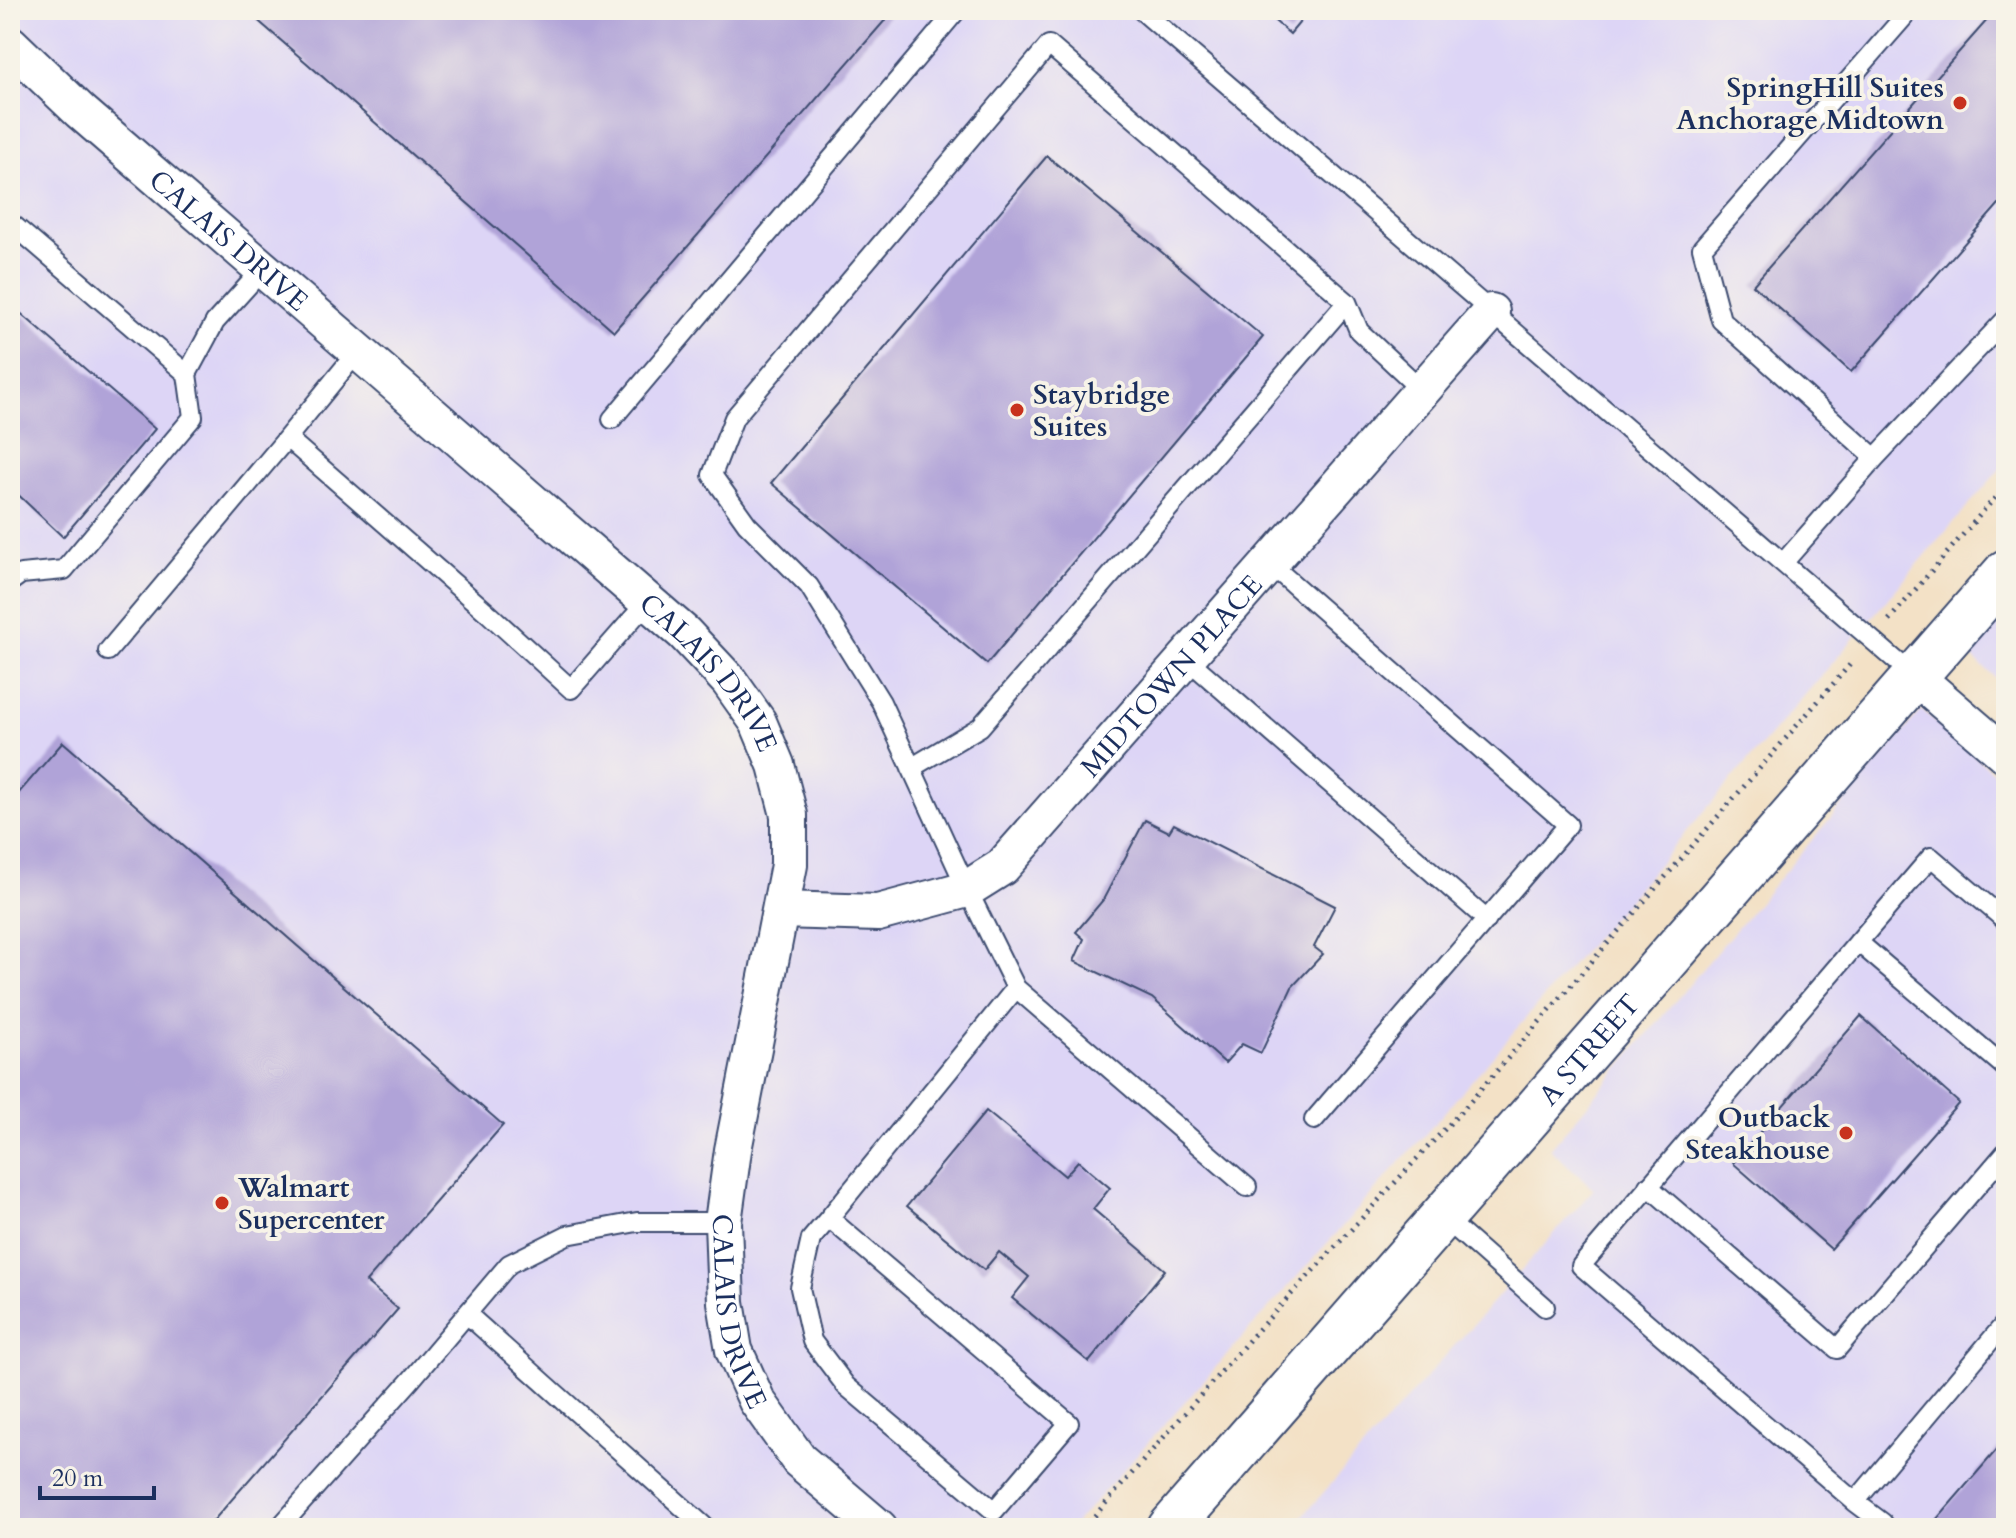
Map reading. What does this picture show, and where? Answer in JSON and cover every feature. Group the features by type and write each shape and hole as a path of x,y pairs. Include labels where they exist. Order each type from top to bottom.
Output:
{"main road":[{"name":"A STREET","path":"1170,1528 2006,572"}],"street":[{"name":"CALAIS DRIVE","path":"10,44 80,111 684,633 729,681 758,722 776,765 789,815 789,865 733,1150 723,1222 726,1302 734,1350 757,1401 799,1460 879,1528"},
{"name":"MIDTOWN PLACE","path":"781,910 878,913 967,889 1002,867 1491,312"},
{"path":"1914,676 2006,755"}],"lane":[{"path":"612,419 957,10"},
{"path":"1141,10 1914,676"},
{"path":"1875,458 1721,320 1702,248 1910,10"},
{"path":"1247,1187 1016,988 881,702 809,586 747,524 712,475 734,418 1049,45 1347,302 1359,331 1422,390"},
{"path":"10,222 187,374"},
{"path":"10,582 21,574 64,570 193,417 187,374 215,322 263,269"},
{"path":"911,768 980,727 1347,302"},
{"path":"1783,563 1875,458 2006,319"},
{"path":"108,651 358,351"},
{"path":"287,438 571,689 648,601"},
{"path":"1269,563 1568,825 1314,1120"},
{"path":"1186,658 1487,920"},
{"path":"1879,1528 1883,1523 1581,1266 1931,857 2006,921"},
{"path":"1858,942 2006,1068"},
{"path":"829,1218 1069,1423 994,1511 846,1386 812,1341 800,1288 811,1239 1016,988"},
{"path":"1648,1186 1837,1349 2006,1152"},
{"path":"1442,1216 1545,1307"},
{"path":"279,1528 509,1264 567,1235 637,1222 723,1222"},
{"path":"467,1314 706,1528"},
{"path":"1855,1502 2006,1322"}],"path":[{"path":"1084,1528 1257,1331 1468,1104 2006,485"}],"shaded area":[{"path":"12,10 2006,10 2006,462 1430,1129 1071,1528 10,1528"},
{"path":"2006,572 2006,687 1949,637"},
{"path":"1922,710 2006,783 2006,1528 1292,1528 1594,1189 1550,1149"}],"building":[{"path":"246,10 894,10 614,331"},
{"path":"1262,10 1310,10 1290,34"},
{"name":"SpringHill Suites Anchorage Midtown","path":"1996,10 2006,10 2006,196 1851,372 1753,285"},
{"name":"Staybridge Suites","path":"1047,156 1263,337 987,664 771,483"},
{"path":"10,304 155,429 63,537 10,487"},
{"name":"Walmart Supercenter","path":"63,742 503,1125 366,1282 398,1309 207,1528 10,1528 10,803"},
{"path":"1145,820 1169,832 1174,824 1335,906 1314,947 1323,954 1292,987 1261,1053 1242,1044 1225,1063 1152,998 1074,961 1084,939 1076,932 1103,900"},
{"name":"Outback Steakhouse","path":"1861,1016 1959,1103 1831,1249 1733,1163"},
{"path":"986,1111 1065,1176 1078,1161 1110,1188 1093,1209 1165,1270 1089,1362 1012,1298 1029,1277 999,1252 984,1270 907,1206"},
{"path":"2006,1439 2006,1528 1929,1528"}],"place":[{"name":"SpringHill Suites Anchorage Midtown","path":"1960,103"},
{"name":"Staybridge Suites","path":"1017,410"},
{"name":"Outback Steakhouse","path":"1846,1133"},
{"name":"Walmart Supercenter","path":"222,1203"}]}
